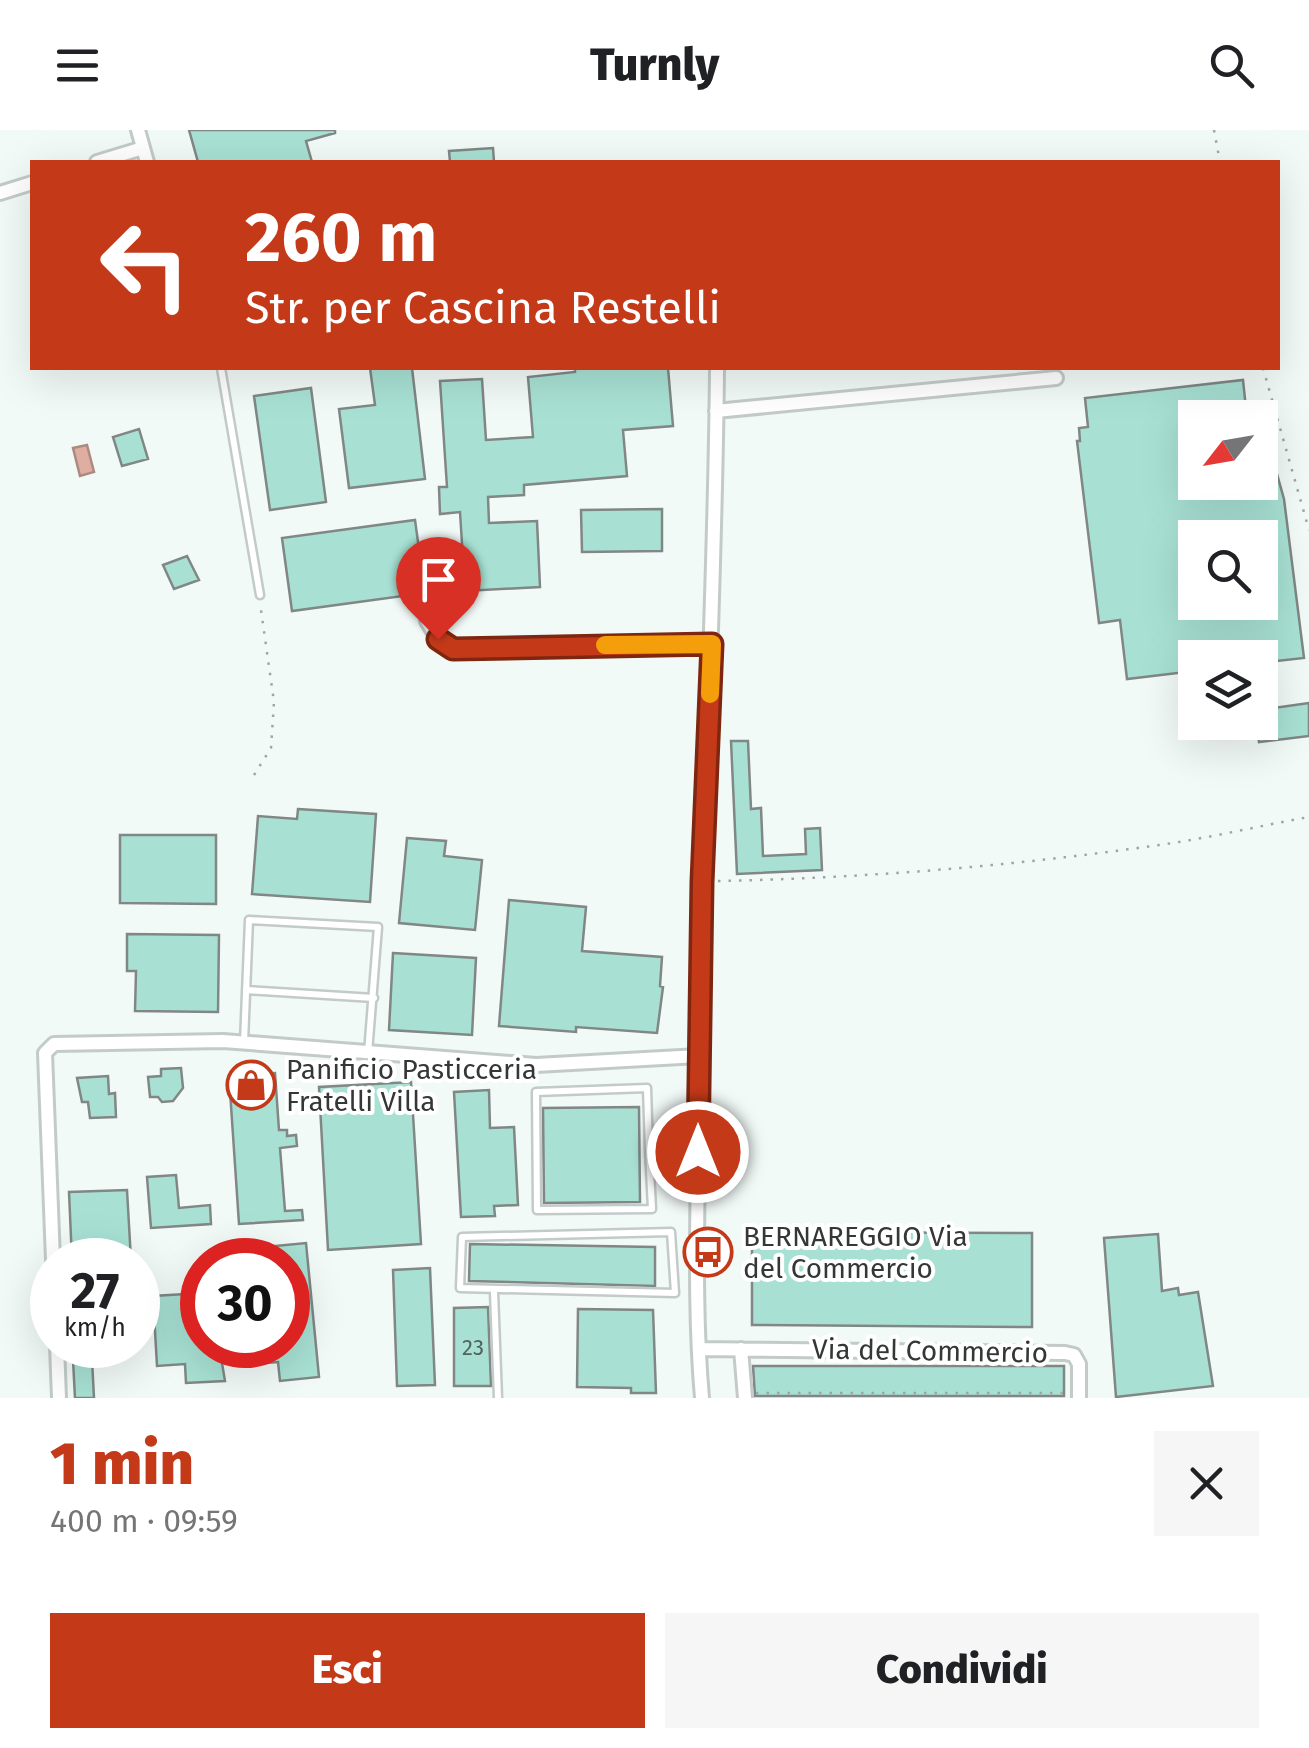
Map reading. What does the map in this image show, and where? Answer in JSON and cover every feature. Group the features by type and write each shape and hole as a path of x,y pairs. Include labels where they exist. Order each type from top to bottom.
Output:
{"street":[{"path":"138,130 146,160"},
{"path":"104,160 143,148"},
{"path":"0,193 30,184"},
{"path":"702,1398 699,1056 717,370"},
{"path":"716,411 1056,378"},
{"path":"427,621 438,639 453,649 712,644"},
{"path":"52,1238 45,1054 48,1047 64,1043 190,1040 536,1065 699,1056"},
{"name":"Via del Commercio","path":"700,1350 1065,1353 1074,1356 1078,1364 1079,1398"},
{"path":"741,1350 749,1395"},
{"path":"58,1368 59,1398"}],"lane":[{"path":"221,370 260,595"},
{"path":"244,1044 248,920 378,927 368,1054"},
{"path":"246,990 374,998"},
{"path":"647,1088 649,1150 652,1209 538,1210 536,1092 647,1088"},
{"path":"649,1150 698,1152"},
{"path":"671,1232 676,1293 494,1292 460,1288 462,1236 671,1232"},
{"path":"494,1292 498,1398"}],"path":[{"path":"1214,130 1220,160"},
{"path":"1264,370 1309,530"},
{"path":"254,775 271,748 274,702 265,657 260,595"},
{"path":"702,882 834,879 1160,845 1309,817"},
{"path":"749,1395 1064,1392"}],"shaded area":[{"path":"87,445 94,472 80,476 73,448"}],"building":[{"path":"189,130 335,130 306,141 311,160 197,160"},
{"path":"493,148 494,160 450,160 449,151"},
{"path":"370,370 412,370 425,479 349,488 339,409 375,405"},
{"path":"668,370 673,426 623,430 627,476 524,485 524,495 488,497 489,523 537,521 540,587 465,591 460,512 440,514 439,487 447,487 440,381 482,379 486,440 533,437 528,377"},
{"path":"1243,380 1245,400 1178,400 1178,500 1278,500 1278,478 1304,658 1278,661 1278,640 1178,640 1178,673 1127,679 1120,620 1099,623 1077,441 1079,428 1088,427 1085,398"},
{"path":"311,388 326,502 270,510 254,396"},
{"path":"139,429 148,459 122,466 113,437"},
{"path":"662,509 662,551 582,552 581,510"},
{"path":"415,520 425,593 292,611 282,538"},
{"path":"187,556 199,580 174,589 163,565"},
{"path":"1309,703 1309,736 1278,740 1278,707"},
{"path":"731,741 748,741 751,809 761,808 763,856 806,854 805,829 820,828 822,870 737,874"},
{"path":"298,809 376,814 370,902 252,894 258,816 297,819"},
{"path":"120,835 216,835 216,904 120,903"},
{"path":"407,838 446,841 444,856 482,860 475,930 399,923"},
{"path":"509,900 586,907 582,951 662,957 657,1033 499,1026"},
{"path":"127,934 219,935 218,1012 135,1011 136,971 127,971"},
{"path":"393,953 476,958 472,1035 389,1030"},
{"path":"181,1068 183,1088 173,1101 150,1097 148,1077 161,1076 161,1069"},
{"path":"275,1073 279,1130 287,1130 287,1136 296,1135 297,1146 280,1148 285,1211 302,1210 303,1220 239,1224 229,1076"},
{"path":"108,1076 109,1094 115,1093 116,1117 90,1118 88,1102 82,1102 77,1078"},
{"path":"411,1082 421,1244 328,1250 319,1087"},
{"path":"489,1090 490,1128 514,1127 518,1205 494,1206 495,1216 461,1217 454,1092"},
{"path":"639,1107 640,1202 544,1203 543,1108"},
{"path":"176,1175 179,1208 210,1205 211,1224 151,1228 147,1177"},
{"path":"127,1190 130,1238 71,1238 69,1192"},
{"path":"752,1232 1032,1233 1032,1327 752,1325"},
{"path":"1158,1234 1162,1291 1178,1288 1179,1295 1198,1292 1213,1386 1116,1397 1104,1238"},
{"path":"470,1244 655,1247 655,1286 469,1281"},
{"path":"430,1268 435,1385 397,1386 393,1270"},
{"path":"310,1284 319,1377 280,1381 279,1368 310,1368"},
{"path":"180,1294 180,1364 160,1366 160,1296"},
{"path":"488,1307 491,1386 454,1386 454,1308"},
{"path":"578,1309 653,1310 656,1393 631,1393 631,1388 577,1387"},
{"path":"753,1366 1064,1366 1064,1396 755,1396"},
{"path":"73,1368 92,1368 94,1398 75,1398"},
{"path":"185,1368 223,1368 225,1381 186,1383"}],"slow traffic":[{"path":"605,645 712,644 710,694"}],"place":[{"name":"Panificio Pasticceria Fratelli Villa","path":"251,1085"},
{"name":"BERNAREGGIO Via del Commercio","path":"708,1252"}],"route":[{"path":"438,639 453,649 712,644 702,882 698,1152"}]}
